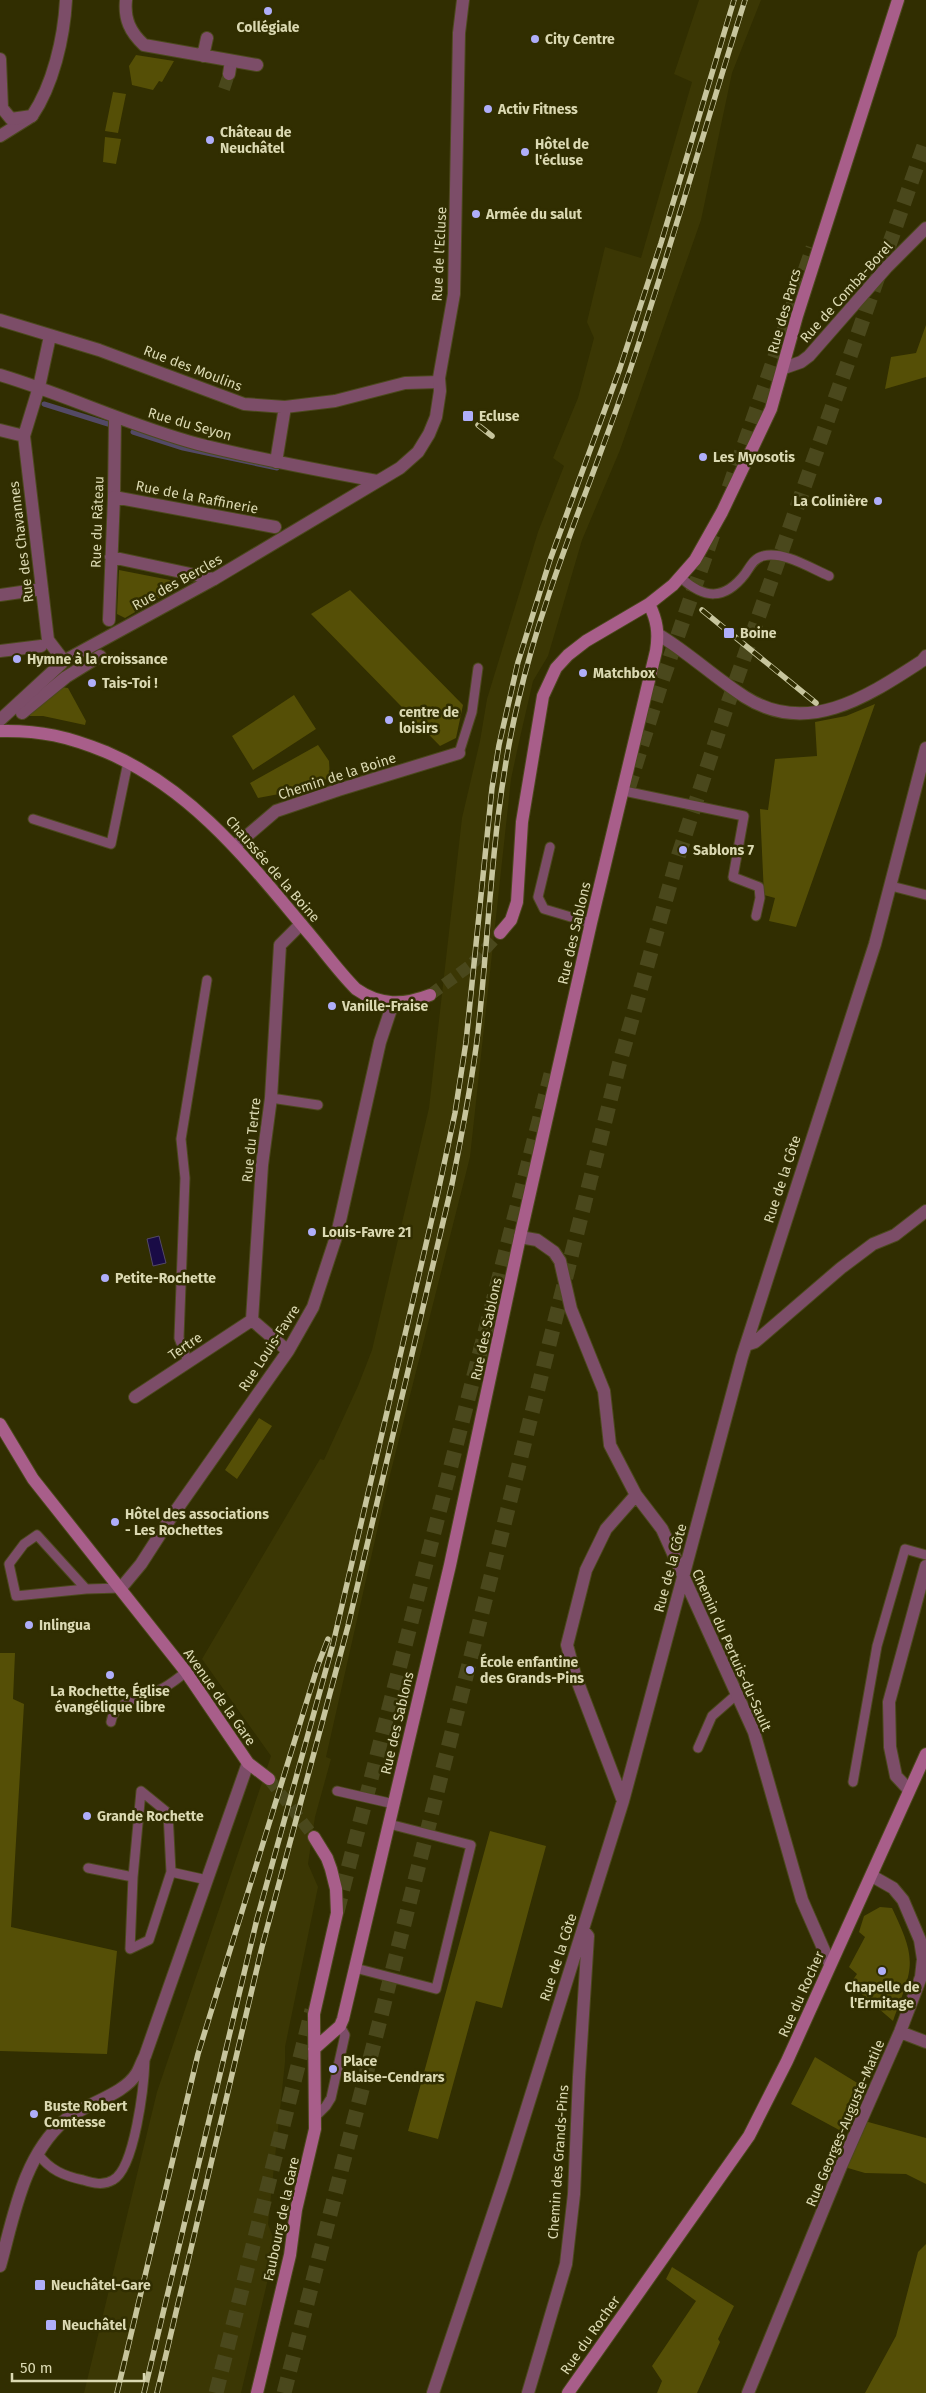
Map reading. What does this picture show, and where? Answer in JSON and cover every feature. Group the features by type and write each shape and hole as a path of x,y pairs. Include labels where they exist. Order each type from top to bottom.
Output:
{"main road":[{"name":"Rue des Parcs","path":"650,604 680,577 694,560 722,512 771,409 803,298 898,0"},
{"name":"Rue des Sablons","path":"340,2026 450,1565 520,1237 659,635 650,604"},
{"path":"500,933 511,920 517,902 522,822 538,718 549,681 556,668 586,640 650,604"},
{"name":"Chaussée de la Boine","path":"0,731 36,731 56,734 128,762 181,795 235,846 356,990 367,997 393,1003 414,1001 430,995"},
{"name":"Avenue de la Gare","path":"0,1424 33,1479 186,1672 248,1763"},
{"name":"Rue du Rocher","path":"568,2393 749,2136 787,2061 926,1754"},
{"path":"248,1763 268,1780"},
{"path":"314,1838 327,1858 331,1869 336,1889 337,1913 315,2004 314,2049"},
{"path":"314,2049 340,2026"},
{"name":"Faubourg de la Gare","path":"257,2393 290,2255 296,2210 313,2141 315,2117 314,2049"}],"street":[{"path":"0,136 32,116 44,99 50,82 66,13 66,0"},
{"path":"126,0 125,12 128,24 134,36 144,44 257,65"},
{"name":"Rue de l'Ecluse","path":"377,481 400,468 418,452 436,416 440,391 438,382 454,294 459,33 463,0"},
{"path":"204,56 207,38"},
{"path":"0,59 2,108 11,119 32,116"},
{"path":"229,74 231,61"},
{"name":"Rue de Comba-Borel","path":"784,368 801,362 809,356 887,267 926,228"},
{"name":"Rue des Moulins","path":"0,320 99,350 244,404 285,407 344,400 405,383 438,382"},
{"name":"Rue des Chavannes","path":"50,336 39,387 24,436 48,640 64,661"},
{"name":"Rue du Seyon","path":"0,375 39,387 115,418 197,444 276,462 377,481"},
{"path":"276,462 285,407"},
{"name":"Rue du Râteau","path":"110,623 115,418"},
{"path":"0,430 24,436"},
{"name":"Rue des Bercles","path":"0,720 64,661 214,580 377,481"},
{"name":"Rue de la Raffinerie","path":"114,496 248,527 275,527"},
{"path":"112,557 214,580"},
{"path":"0,595 42,589"},
{"path":"659,635 688,653 744,697 763,707 782,713 801,714 852,703 881,688 922,661 926,656"},
{"path":"0,651 41,646"},
{"path":"22,713 66,677 100,656"},
{"name":"Rue de la Côte","path":"433,2393 506,2175 622,1801 746,1344 872,952 926,748"},
{"name":"Chemin de la Boine","path":"235,846 276,811 459,753"},
{"name":"Rue du Tertre","path":"252,1320 262,1165 271,1098 280,944 301,924"},
{"name":"Rue Louis-Favre","path":"121,1588 141,1564 170,1519 288,1351 313,1307 337,1234 380,1042 393,1003"},
{"path":"746,1344 755,1342 841,1268 873,1244 895,1235 926,1211"},
{"name":"Chemin du Pertuis-du-Sault","path":"520,1237 538,1240 554,1252 560,1261 571,1309 604,1392 610,1445 636,1495 662,1529 754,1732 802,1900 830,1964"},
{"path":"252,1320 288,1351"},
{"name":"Tertre","path":"135,1397 252,1320"},
{"path":"622,1801 578,1683 567,1645 586,1570 606,1529 636,1495"},
{"path":"909,1790 896,1776 890,1747 889,1702 926,1566"},
{"name":"Avenue de la Gare","path":"0,2266 24,2182 38,2154 51,2135 64,2121 79,2110 119,2090 130,2081 136,2074 145,2056 248,1763"},
{"name":"Rue Georges-Auguste-Matile","path":"748,2393 841,2166 900,2032 921,1978 923,1959 920,1940 898,1892 872,1876"},
{"name":"Chemin des Grands-Pins","path":"528,2393 566,2264 574,2194 579,2077 588,1962 588,1936 583,1930"},
{"path":"900,2032 926,2042"}],"lane":[{"path":"680,577 694,589 708,594 717,594 728,591 736,584 753,561 762,556 773,555 794,561 828,576"},
{"path":"459,753 472,712 478,668"},
{"path":"33,818 111,844 128,762"},
{"path":"624,791 744,816 733,877 759,887 760,898 756,916"},
{"path":"550,847 538,897 544,909 591,923"},
{"path":"890,886 926,895"},
{"path":"188,1362 179,1338 185,1178 182,1140 207,980"},
{"path":"271,1098 318,1105"},
{"path":"86,1589 37,1535 24,1544 9,1564 16,1596 86,1589 121,1588"},
{"path":"853,1782 876,1646 905,1549 926,1555"},
{"path":"111,1722 112,1718 129,1700 160,1690 186,1672"},
{"path":"698,1748 712,1716 736,1694"},
{"path":"141,1791 168,1813 172,1872 149,1940 130,1949 133,1877 141,1791"},
{"path":"337,1791 394,1804"},
{"path":"355,1968 436,1989 469,1854 471,1845 389,1824"},
{"path":"88,1868 133,1877"},
{"path":"172,1872 207,1880"},
{"path":"315,2117 331,2098 345,2035 340,2026"},
{"path":"38,2154 50,2168 58,2173 100,2184 115,2179 127,2161 132,2144 142,2097 145,2056"}],"shaded area":[{"path":"699,0 761,0 732,73 701,220 620,450 582,540 548,656 533,681 519,742 511,779 470,1157 387,1487 326,1757 331,1759 315,1817 308,1864 318,1887 285,2047 268,2224 276,2245 241,2393 84,2393 157,2092 271,1756 202,1659 320,1459 324,1460 358,1386 372,1350 429,1108 462,818 480,741 487,699 538,532 564,466 553,458 578,398 594,338 587,322 605,247 641,258 692,82 674,74"},
{"path":"136,55 174,61 162,82 159,81 153,90 132,85 129,66"},
{"path":"113,92 126,94 118,133 105,131"},
{"path":"105,137 121,139 116,164 103,162"},
{"path":"926,325 926,377 885,389 891,357 916,353"},
{"path":"119,570 175,581 174,589 125,618 117,614"},
{"path":"350,590 463,705 456,738 440,746 311,614"},
{"path":"61,687 68,688 86,721 85,725 43,716 30,716 29,712"},
{"path":"294,695 316,729 253,770 232,736"},
{"path":"875,704 796,927 769,921 775,898 764,895 760,809 768,810 775,759 817,756 815,722 846,716"},
{"path":"318,745 329,761 330,778 279,794 258,798 250,783"},
{"path":"159,1236 166,1263 153,1266 147,1239"},
{"path":"259,1418 272,1426 237,1479 225,1470"},
{"path":"0,1653 15,1653 13,1699 24,1704 11,1927 117,1951 107,2054 0,2051"},
{"path":"490,1831 546,1846 502,2008 476,2001 438,2139 408,2131"},
{"path":"880,1907 892,1908 909,1953 908,1976 893,2021 850,1984 857,1974 849,1967 865,1937 859,1932 864,1916"},
{"path":"815,2057 859,2084 841,2131 791,2104"},
{"path":"861,2120 926,2138 926,2184 906,2174 865,2173 841,2166"},
{"path":"926,2244 926,2393 865,2393 896,2336 918,2252"},
{"path":"672,2267 734,2306 718,2339 720,2342 697,2393 657,2393 662,2381 652,2366 696,2301 666,2279"}],"waterway":[{"path":"44,404 108,424"},
{"path":"133,432 183,448 277,468"}],"tunnel":[{"path":"224,89 229,74"},
{"path":"284,2393 381,2016 619,1065 677,860 725,712 926,140"},
{"path":"729,488 813,248"},
{"path":"628,789 660,687 713,534"},
{"path":"430,995 471,965 500,933"},
{"path":"337,1912 551,1074"},
{"path":"269,1779 314,1837"},
{"path":"216,2393 312,2010"}],"railway":[{"path":"144,2393 257,1919 333,1644 437,1197 455,1113 466,1042 492,788 499,745 518,662 550,560 620,368 661,243 734,0"},
{"path":"157,2393 262,1947 348,1626 452,1184 476,1051 497,825 502,784 518,702 541,618 555,576 616,411 645,324 745,0"},
{"path":"478,425 492,436"},
{"path":"702,610 816,703"},
{"path":"117,2393 198,2054 318,1665 328,1639"}],"place":[{"name":"Collégiale","path":"268,11"},
{"name":"City Centre","path":"535,39"},
{"name":"Activ Fitness","path":"488,109"},
{"name":"Château de Neuchâtel","path":"210,140"},
{"name":"Hôtel de l'écluse","path":"525,152"},
{"name":"Armée du salut","path":"476,214"},
{"name":"Ecluse","path":"468,416"},
{"name":"Les Myosotis","path":"703,457"},
{"name":"La Colinière","path":"878,501"},
{"name":"Boine","path":"729,633"},
{"name":"Hymne à la croissance","path":"17,659"},
{"name":"Matchbox","path":"583,673"},
{"name":"Tais-Toi !","path":"92,683"},
{"name":"centre de loisirs","path":"389,720"},
{"name":"Sablons 7","path":"683,850"},
{"name":"Vanille-Fraise","path":"332,1006"},
{"name":"Louis-Favre 21","path":"312,1232"},
{"name":"Petite-Rochette","path":"105,1278"},
{"name":"Hôtel des associations - Les Rochettes","path":"115,1522"},
{"name":"Inlingua","path":"29,1625"},
{"name":"École enfantine des Grands-Pins","path":"470,1670"},
{"name":"La Rochette, Église évangélique libre","path":"110,1675"},
{"name":"Grande Rochette","path":"87,1816"},
{"name":"Chapelle de l'Ermitage","path":"882,1971"},
{"name":"Place Blaise-Cendrars","path":"333,2069"},
{"name":"Buste Robert Comtesse","path":"34,2114"},
{"name":"Neuchâtel-Gare","path":"40,2285"},
{"name":"Neuchâtel","path":"51,2325"}]}
